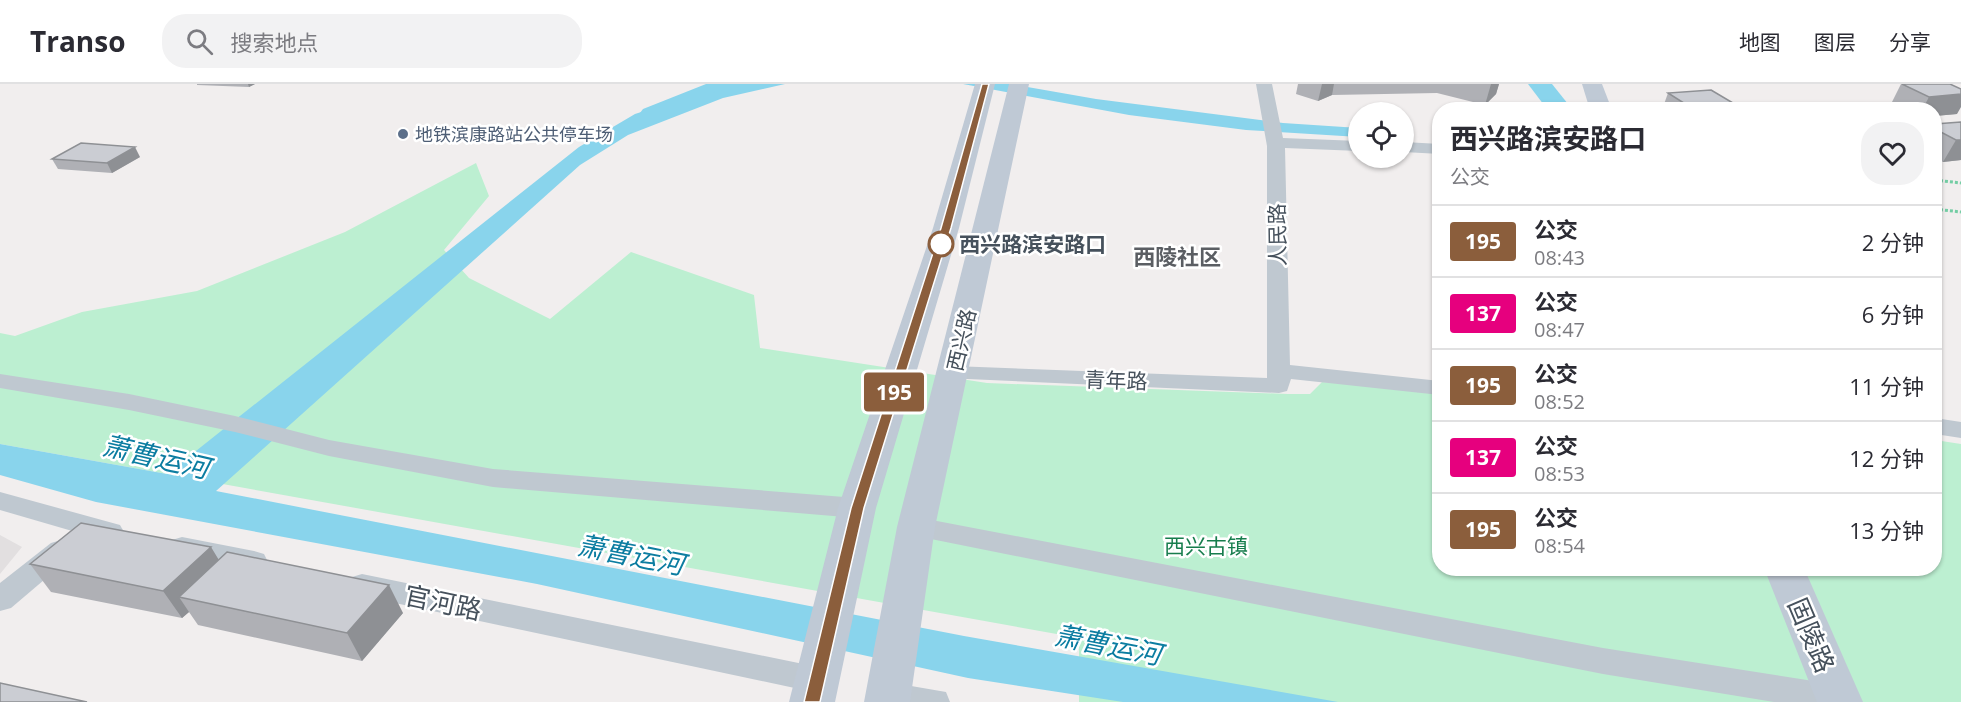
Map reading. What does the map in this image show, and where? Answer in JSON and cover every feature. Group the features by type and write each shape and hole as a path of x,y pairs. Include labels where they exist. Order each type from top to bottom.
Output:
{"main road":[{"path":"817,683 857,508 946,228 986,84"},
{"name":"西兴路","path":"889,693 916,527 1019,84"},
{"path":"1592,84 1598,102"},
{"name":"固陵路","path":"1788,576 1839,700"}],"street":[{"name":"人民路","path":"1264,84 1275,142 1279,379"},
{"path":"1275,142 1348,145"},
{"path":"1414,148 1432,149"},
{"name":"青年路","path":"953,373 1279,379 1432,388"},
{"path":"0,381 129,402 236,424 329,448 493,478 857,508"},
{"path":"1942,427 1961,430"},
{"path":"0,501 88,528 285,569"},
{"path":"916,527 1603,661 1839,700"},
{"path":"0,600 88,528"},
{"name":"官河路","path":"332,578 817,683"},
{"path":"889,693 934,702"}],"path":[{"path":"1942,181 1961,183"},
{"path":"1942,210 1961,212"}],"shaded area":[{"path":"0,535 22,547 0,574"}],"green space":[{"name":"西兴古镇","path":"476,163 489,196 444,250 469,278 550,319 631,252 754,295 760,348 987,383 1310,394 1322,382 1432,390 1432,576 1942,576 1942,441 1961,444 1961,702 1079,702 1079,638 0,444 0,333 15,336 82,312 197,291 345,232"}],"water":[{"path":"727,84 785,84 723,98 628,135 580,165 216,491 964,636 1338,702 1123,702 968,678 537,584 96,502 0,475 0,444 167,474 579,147 635,114"},
{"path":"963,84 1011,84 1096,99 1283,123 1348,127 1348,136 1246,130 1129,115"},
{"path":"1528,84 1552,84 1566,102 1542,102"}],"building":[{"path":"1902,84 1950,84 1961,89 1961,94 1929,97"},
{"path":"1711,90 1731,102 1682,102 1668,93"},
{"path":"1961,122 1961,140 1956,140 1942,133 1942,123"},
{"path":"81,143 135,147 107,163 52,159"},
{"path":"81,523 211,547 163,591 30,564"},
{"path":"227,552 389,585 347,633 179,597"},
{"path":"0,683 87,702 0,702"}],"waterway":[{"path":"649,113 705,89 737,84"}],"bus line":[{"name":"195","path":"812,702 857,508 946,228 986,84"}],"place":[{"name":"地铁滨康路站公共停车场","path":"403,134"},
{"name":"西兴路滨安路口","path":"941,244"}],"district":[{"name":"西陵社区","path":"1177,256"}],"water label":[{"name":"萧曹运河","path":"156,456"},
{"name":"萧曹运河","path":"631,554"},
{"name":"萧曹运河","path":"1108,644"}]}
